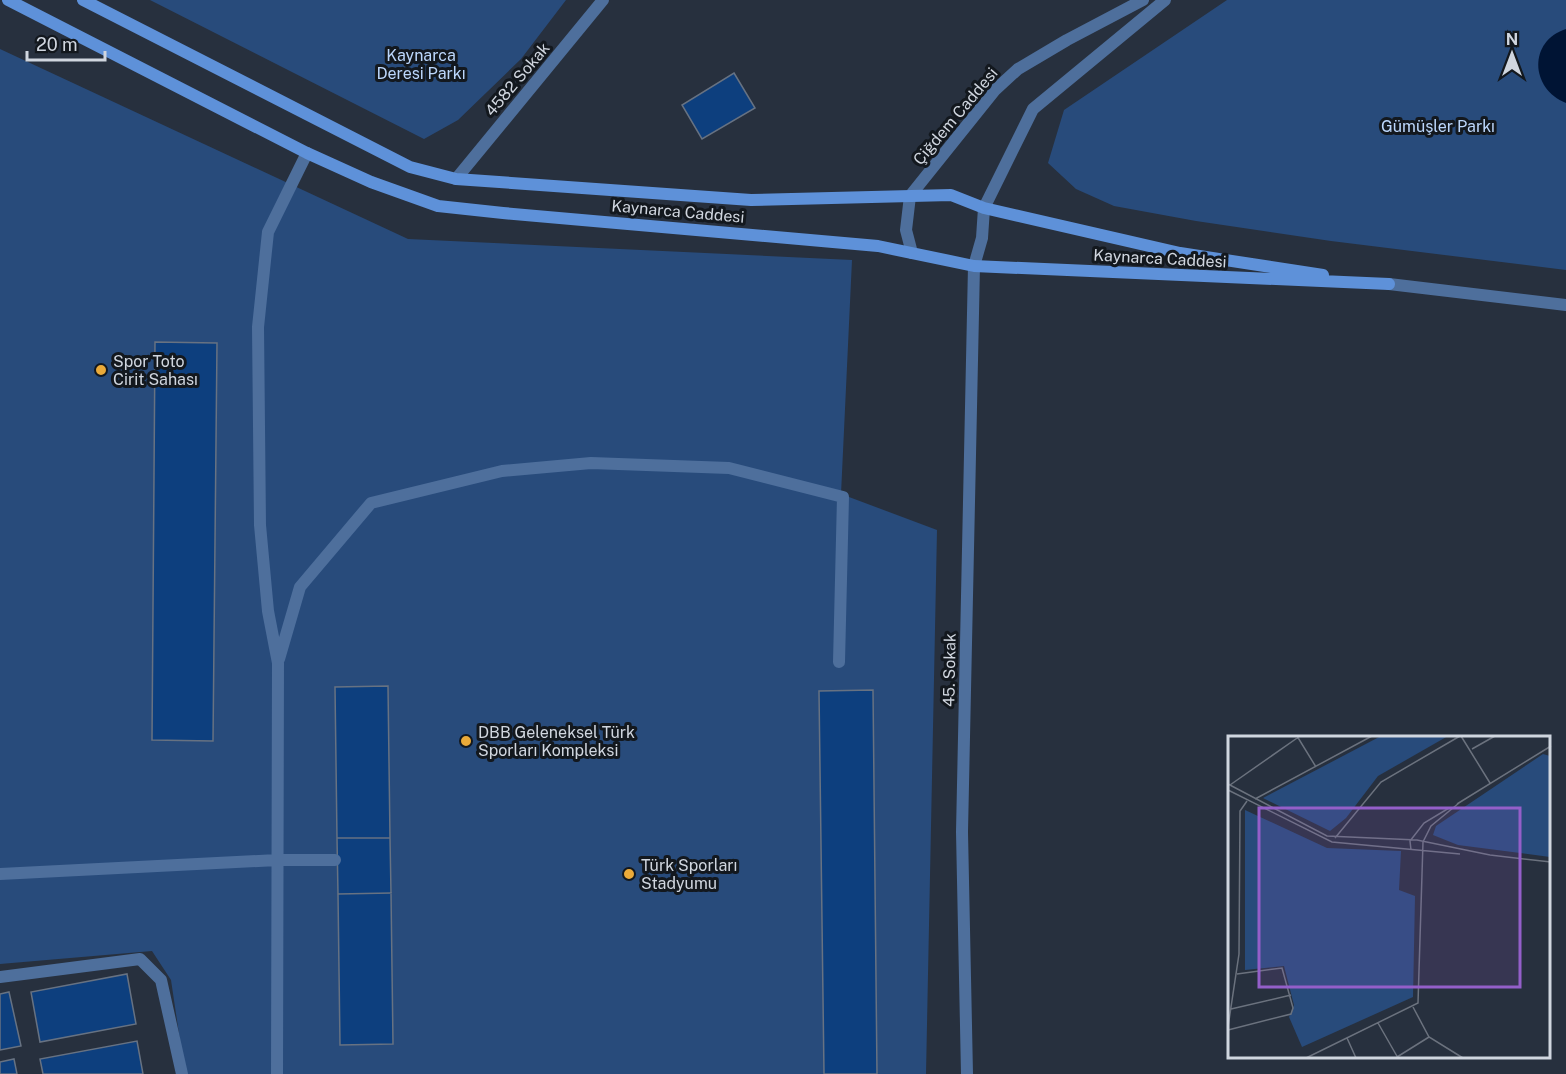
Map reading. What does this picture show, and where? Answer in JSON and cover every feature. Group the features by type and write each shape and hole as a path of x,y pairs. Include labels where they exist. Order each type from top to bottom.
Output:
{"main road":[{"name":"Kaynarca Caddesi","path":"8,0 307,153 371,183 438,206 879,246 974,266 1389,284"},
{"name":"Kaynarca Caddesi","path":"84,0 410,167 456,179 752,200 951,195 984,208 1180,254 1389,284"}],"street":[{"name":"4582 Sokak","path":"456,179 603,0"},
{"name":"Çiğdem Caddesi","path":"910,196 994,90 1018,69 1143,0"},
{"path":"974,266 982,238 984,208 1033,109 1165,0"},
{"path":"277,1074 278,663 268,611 260,525 258,327 268,232 307,153"},
{"path":"910,196 906,230 912,253"},
{"name":"45. Sokak","path":"967,1074 962,832 974,266"},
{"name":"Kaynarca Caddesi","path":"1389,284 1566,305"},
{"path":"278,663 300,587 371,502 502,471 591,463 729,468 843,497 839,662"},
{"path":"0,874 277,860 335,860"},
{"path":"0,977 140,959 161,980 182,1074"}],"green space":[{"name":"Kaynarca Deresi Parkı","path":"150,0 566,0 521,59 458,120 424,139"},
{"name":"Gümüşler Parkı","path":"1227,0 1566,0 1566,270 1331,241 1114,206 1076,189 1048,163 1064,110"},
{"name":"DBB Geleneksel Türk Sporları Kompleksi","path":"0,49 408,239 852,260 841,494 937,530 926,1074 185,1074 171,980 152,951 0,964"}],"shaded area":[{"path":"1566,29 1566,103 1545,87 1538,65 1545,44 1554,35"}],"building":[{"path":"734,73 755,108 702,139 682,105"},
{"path":"155,342 217,343 213,741 152,740"},
{"path":"388,686 390,838 337,838 335,687"},
{"path":"873,690 877,1074 824,1074 819,691"},
{"path":"337,838 390,838 391,893 338,894"},
{"path":"391,893 393,1044 340,1045 338,894"},
{"path":"127,974 136,1024 40,1042 31,992"},
{"path":"9,992 21,1046 0,1050 0,994"},
{"path":"137,1041 143,1074 43,1074 40,1059"},
{"path":"14,1059 17,1074 0,1074 0,1062"}],"place":[{"name":"Spor Toto Cirit Sahası","path":"101,370"},
{"name":"DBB Geleneksel Türk Sporları Kompleksi","path":"466,741"},
{"name":"Türk Sporları Stadyumu","path":"629,874"}]}
